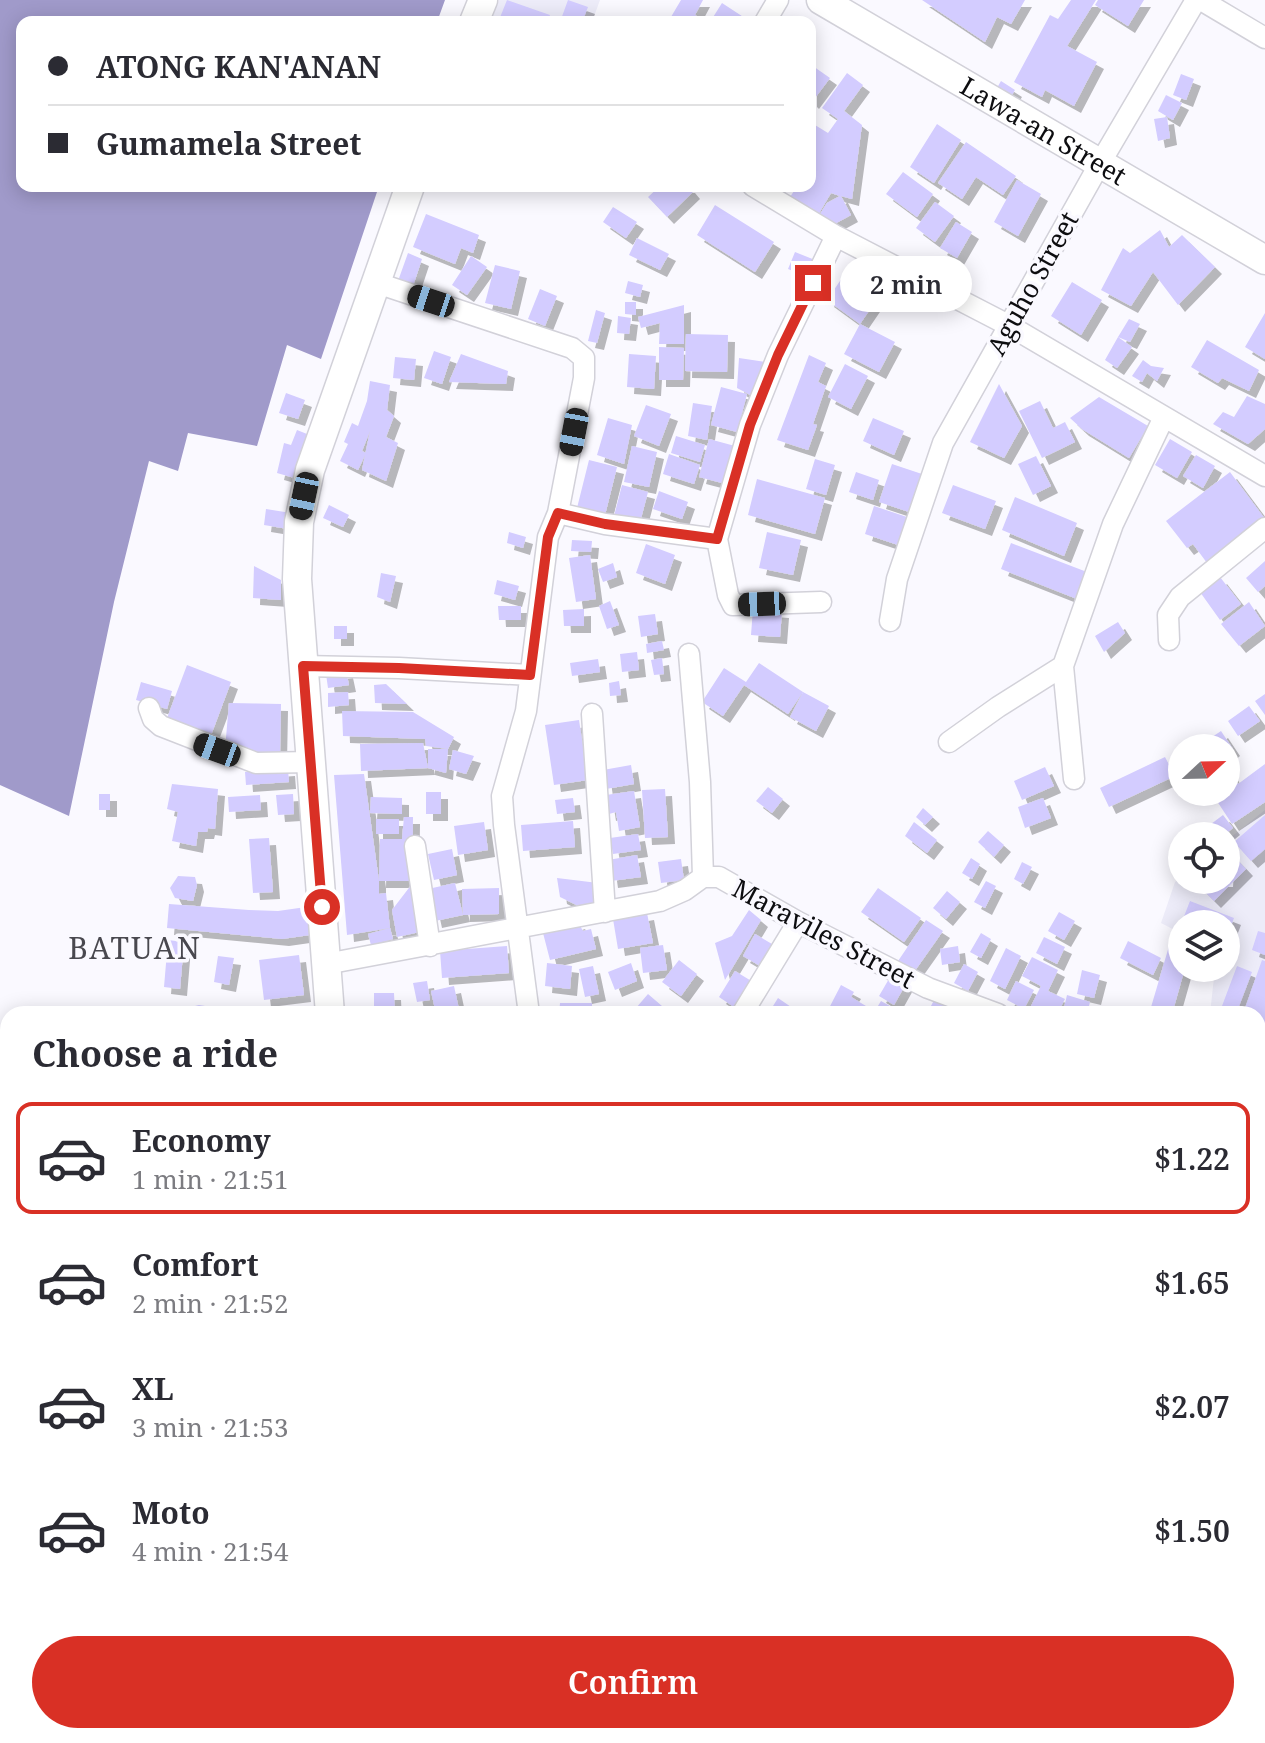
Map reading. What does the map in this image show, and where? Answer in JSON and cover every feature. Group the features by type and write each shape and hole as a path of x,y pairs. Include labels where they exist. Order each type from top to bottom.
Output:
{"main road":[{"name":"Lawa-an Street","path":"821,0 1265,260"},
{"path":"329,1006 297,579 299,522 310,470 408,192"}],"street":[{"name":"Aguho Street","path":"890,621 897,579 943,443 1099,165 1198,0"},
{"path":"1198,0 1265,38"},
{"path":"763,192 836,236 1008,325 1265,476"},
{"path":"821,602 733,605 728,595 717,539 750,425 778,355 836,236"},
{"path":"374,282 572,348 584,358 584,378 558,513 548,537 526,711 502,796 528,1006"},
{"path":"1074,779 1063,666 1113,524 1164,417"},
{"path":"558,513 605,524 717,539"},
{"path":"1169,640 1168,615 1180,597 1265,528"},
{"path":"689,654 700,782 703,877"},
{"path":"303,666 530,675"},
{"path":"949,742 1063,666"},
{"path":"149,708 153,719 161,726 256,763 311,762"},
{"path":"592,714 605,912"},
{"path":"415,846 430,946"},
{"name":"Maraviles Street","path":"326,964 660,901 685,890 703,877 719,877 798,922 928,988 976,1006"},
{"path":"747,1006 798,922"}],"shaded area":[{"path":"0,0 445,0 439,16 16,16 16,192 377,192 321,359 287,345 257,446 188,433 178,471 149,461 114,602 69,816 0,785"},
{"path":"499,0 600,0 594,16 492,16"},
{"path":"1265,810 1265,1006 1211,1006 1213,982 1240,982 1240,910 1168,910 1168,927 1161,923 1171,894 1240,894 1240,830"}],"building":[{"path":"507,0 550,15 550,16 501,16"},
{"path":"568,0 588,7 584,16 562,16"},
{"path":"681,0 703,0 697,16 672,16"},
{"path":"922,0 1025,0 1011,24 997,17 985,42"},
{"path":"1071,0 1096,0 1067,46 1097,62 1074,106 1045,90 1042,97 1014,82 1050,15 1058,19"},
{"path":"1098,0 1144,0 1128,26 1095,5"},
{"path":"722,3 742,16 714,16"},
{"path":"816,68 830,78 816,97"},
{"path":"847,73 863,85 844,111 862,125 852,199 841,196 851,215 829,227 820,214 827,203 840,196 831,193 815,220 787,202 793,192 816,192 816,126 828,133 838,119 822,108"},
{"path":"1181,74 1194,79 1186,100 1173,95"},
{"path":"1001,81 1015,90 1005,106 991,98"},
{"path":"1166,95 1182,103 1173,120 1158,111"},
{"path":"1167,117 1170,138 1158,141 1154,119"},
{"path":"937,124 961,140 934,183 910,167"},
{"path":"966,142 1016,176 1003,195 976,177 962,199 938,183"},
{"path":"903,172 933,194 917,217 886,194"},
{"path":"1017,180 1041,194 1018,236 994,222"},
{"path":"653,192 693,192 667,217 648,197"},
{"path":"935,202 954,216 935,242 916,228"},
{"path":"715,205 774,242 755,272 697,235"},
{"path":"613,207 637,222 626,238 603,222"},
{"path":"426,214 479,235 473,253 461,248 455,264 413,247"},
{"path":"956,222 972,232 957,258 940,248"},
{"path":"1160,230 1169,247 1182,235 1215,267 1178,305 1153,272 1131,306 1101,290 1123,248 1130,253"},
{"path":"637,238 669,254 660,270 629,255"},
{"path":"795,252 815,260 808,277 788,269"},
{"path":"408,253 422,259 413,286 398,281"},
{"path":"471,256 487,267 467,295 452,285"},
{"path":"495,265 520,271 511,309 485,303"},
{"path":"842,278 875,302 860,324 827,300"},
{"path":"628,281 643,285 640,297 625,293"},
{"path":"1072,282 1102,300 1081,335 1051,316"},
{"path":"540,289 557,296 545,326 528,319"},
{"path":"625,302 636,302 636,315 625,314"},
{"path":"684,305 684,344 659,344 660,323 641,328 638,317"},
{"path":"596,310 605,313 597,343 588,341"},
{"path":"1265,313 1265,359 1245,347"},
{"path":"618,316 631,318 629,334 617,333"},
{"path":"1129,319 1140,324 1130,342 1118,337"},
{"path":"860,324 895,342 879,372 844,354"},
{"path":"686,334 728,335 727,372 685,371"},
{"path":"1118,337 1132,347 1117,368 1105,360"},
{"path":"1207,340 1259,370 1249,391 1222,378 1218,383 1191,367"},
{"path":"659,347 684,348 683,380 659,380"},
{"path":"434,351 451,357 442,384 424,378"},
{"path":"461,354 508,371 506,384 449,382"},
{"path":"629,354 656,356 654,389 627,387"},
{"path":"809,355 826,363 818,382 826,386 808,450 777,440"},
{"path":"395,357 416,359 414,380 393,378"},
{"path":"739,358 773,363 758,399 737,388"},
{"path":"1143,360 1151,366 1164,368 1157,381 1147,373 1142,382 1132,376"},
{"path":"845,364 868,376 851,409 828,397"},
{"path":"370,381 390,385 387,410 394,416 386,437 398,443 386,481 362,470 365,455 358,470 340,461 348,444 344,442 352,423 358,426","holes":["370,431 366,453 362,451"]},
{"path":"999,384 1022,426 1004,458 970,442"},
{"path":"721,387 747,394 737,432 711,425"},
{"path":"286,393 305,400 298,419 279,413"},
{"path":"1247,396 1265,404 1265,429 1248,444 1213,424 1223,412 1234,417"},
{"path":"1099,397 1148,426 1129,458 1070,418"},
{"path":"1040,401 1053,428 1065,422 1075,442 1042,458 1019,411"},
{"path":"693,403 712,406 707,440 688,436"},
{"path":"646,405 671,414 659,446 634,436"},
{"path":"608,418 632,425 624,464 597,455"},
{"path":"873,418 904,431 894,455 863,441"},
{"path":"297,430 312,436 298,479 277,473 284,443 291,445"},
{"path":"676,436 705,445 700,462 671,453"},
{"path":"709,439 735,446 726,484 699,477"},
{"path":"1170,439 1192,452 1177,478 1155,465"},
{"path":"632,446 657,452 649,487 624,482"},
{"path":"669,454 700,465 694,484 663,474"},
{"path":"1196,455 1215,466 1203,488 1183,476"},
{"path":"1036,456 1051,486 1033,495 1018,464"},
{"path":"815,459 835,465 826,495 806,489"},
{"path":"589,460 617,467 604,519 576,512"},
{"path":"892,464 922,474 909,512 879,502"},
{"path":"856,472 879,480 873,500 849,492"},
{"path":"1230,472 1265,519 1207,563 1193,544 1187,548 1166,521"},
{"path":"757,479 825,498 815,534 748,515"},
{"path":"622,485 648,492 639,526 613,520"},
{"path":"953,485 996,501 985,529 942,513"},
{"path":"659,491 688,502 682,519 653,509"},
{"path":"1015,497 1077,523 1064,556 1002,530"},
{"path":"329,505 349,515 343,527 323,518"},
{"path":"874,506 907,517 898,545 865,534"},
{"path":"266,509 291,513 288,529 264,525"},
{"path":"509,532 526,537 523,548 507,543"},
{"path":"767,532 801,540 793,575 759,568"},
{"path":"572,540 592,541 591,552 571,551"},
{"path":"1011,543 1087,572 1077,599 1001,569"},
{"path":"646,544 675,555 665,584 636,573"},
{"path":"590,555 596,599 576,602 569,558"},
{"path":"1265,561 1265,586 1258,592 1246,578"},
{"path":"613,563 617,577 603,582 598,569"},
{"path":"254,566 281,580 281,600 253,598"},
{"path":"381,573 396,576 390,602 377,597"},
{"path":"1220,577 1241,604 1220,620 1200,592"},
{"path":"497,580 519,586 515,600 494,594"},
{"path":"610,601 619,625 607,629 599,606"},
{"path":"1249,602 1265,626 1239,646 1221,624"},
{"path":"498,606 521,606 521,620 499,620"},
{"path":"584,609 584,626 564,626 563,610"},
{"path":"753,609 782,611 780,637 751,635"},
{"path":"655,614 658,634 641,637 638,616"},
{"path":"1118,622 1125,633 1104,652 1095,636"},
{"path":"334,626 347,626 347,639 334,639"},
{"path":"662,641 664,650 647,653 646,644"},
{"path":"637,652 639,670 622,672 620,654"},
{"path":"662,658 664,674 654,675 651,660"},
{"path":"598,659 600,672 572,676 570,663"},
{"path":"759,663 803,692 788,714 744,685 723,716 702,702 724,668 746,682"},
{"path":"187,665 231,682 210,738 166,721"},
{"path":"346,671 349,685 328,688 326,674"},
{"path":"619,681 621,695 610,696 609,683"},
{"path":"141,682 172,691 167,709 136,700"},
{"path":"386,684 407,704 375,703 374,685"},
{"path":"348,692 349,705 328,707 328,693"},
{"path":"803,692 829,706 816,731 790,717"},
{"path":"1265,694 1265,715 1255,701"},
{"path":"229,703 281,704 280,755 225,749"},
{"path":"1249,706 1260,721 1240,735 1228,721"},
{"path":"342,711 413,712 454,737 448,749 426,746 425,739 343,736"},
{"path":"579,720 588,780 554,785 545,725"},
{"path":"423,743 428,768 361,771 360,744"},
{"path":"428,749 448,749 446,773 428,768"},
{"path":"453,750 474,756 466,774 449,769"},
{"path":"1165,757 1168,763 1168,779 1109,807 1100,788"},
{"path":"1265,764 1265,802 1231,822 1220,806 1240,806 1240,783"},
{"path":"631,765 634,784 606,789 603,770"},
{"path":"1045,767 1054,786 1022,800 1014,781"},
{"path":"288,769 289,782 246,785 245,772"},
{"path":"364,774 379,894 386,893 390,928 347,935 334,775"},
{"path":"172,784 218,789 215,829 198,832 196,846 172,841 178,812 167,809"},
{"path":"768,787 783,799 772,813 756,801"},
{"path":"665,789 668,837 645,838 642,790"},
{"path":"634,791 640,827 619,831 616,812 609,814 606,795"},
{"path":"426,792 441,792 441,814 426,814"},
{"path":"99,794 110,794 110,810 99,810"},
{"path":"293,794 294,814 278,815 276,795"},
{"path":"260,795 261,810 229,812 228,797"},
{"path":"371,797 402,798 402,814 370,813"},
{"path":"573,798 575,812 557,814 555,800"},
{"path":"1043,798 1051,818 1025,828 1018,807"},
{"path":"923,808 933,817 925,825 916,817"},
{"path":"1223,815 1228,822 1214,822"},
{"path":"1265,815 1265,849 1251,861 1240,849 1240,837"},
{"path":"404,817 413,817 412,881 379,881 380,839 402,839"},
{"path":"376,819 399,819 399,834 376,834"},
{"path":"573,821 575,847 523,851 521,825"},
{"path":"484,822 488,850 458,855 454,826"},
{"path":"914,822 937,840 927,853 905,836"},
{"path":"988,831 1004,845 994,857 978,842"},
{"path":"638,834 641,850 613,854 610,838"},
{"path":"269,838 273,892 253,893 249,839"},
{"path":"452,849 457,875 434,880 428,854"},
{"path":"637,855 641,877 611,881 608,860"},
{"path":"971,858 980,864 972,879 962,873"},
{"path":"681,859 684,880 661,883 658,862"},
{"path":"1022,862 1032,867 1023,884 1014,879"},
{"path":"178,876 195,877 197,885 193,901 175,898 170,888"},
{"path":"557,878 598,883 593,913 560,897"},
{"path":"415,880 424,931 397,937 392,910"},
{"path":"986,881 996,886 985,908 974,902"},
{"path":"455,883 463,915 435,921 428,889"},
{"path":"499,888 499,914 463,915 462,889"},
{"path":"878,888 921,918 904,942 861,912"},
{"path":"947,891 960,902 946,919 933,908"},
{"path":"1207,894 1221,894 1214,901"},
{"path":"1190,901 1213,910 1186,910"},
{"path":"169,904 278,911 306,907 310,935 282,939 167,928"},
{"path":"749,910 761,920 725,980 715,943 732,936"},
{"path":"1059,912 1075,921 1064,940 1048,931"},
{"path":"647,913 653,943 618,949 613,919"},
{"path":"926,920 943,931 914,972 898,961"},
{"path":"578,922 583,931 591,929 596,949 550,960 543,933"},
{"path":"390,928 393,939 371,945 368,934"},
{"path":"1258,931 1265,933 1265,955 1252,950"},
{"path":"981,933 991,939 981,958 970,952"},
{"path":"755,934 772,944 760,966 743,956"},
{"path":"1044,937 1065,947 1057,964 1036,953"},
{"path":"168,940 184,942 180,989 164,987"},
{"path":"1128,941 1161,958 1153,975 1120,958"},
{"path":"663,945 667,970 643,973 640,948"},
{"path":"507,946 509,973 442,978 440,951"},
{"path":"958,946 960,962 942,965 940,949"},
{"path":"1006,948 1021,956 1005,989 990,981"},
{"path":"1168,950 1168,982 1181,982 1174,1006 1151,1006"},
{"path":"299,955 304,995 264,1000 259,960"},
{"path":"218,956 234,958 229,985 214,982"},
{"path":"1032,957 1058,970 1048,991 1065,999 1061,1006 1031,1006 1041,986 1022,976"},
{"path":"679,960 697,974 681,996 662,982"},
{"path":"1262,960 1265,961 1265,1006 1246,1006"},
{"path":"547,963 572,966 570,989 545,986"},
{"path":"631,963 637,981 615,990 608,972"},
{"path":"964,964 978,972 968,991 954,983"},
{"path":"593,966 599,994 585,997 579,969"},
{"path":"1240,967 1252,972 1239,1006 1222,1006 1231,982 1240,982"},
{"path":"1082,970 1100,975 1094,998 1077,994"},
{"path":"735,971 753,982 739,1006 732,1006 719,997"},
{"path":"893,972 908,980 894,1005 879,996"},
{"path":"427,981 430,1000 417,1002 413,983"},
{"path":"1016,981 1034,990 1026,1006 1007,1000"},
{"path":"841,985 854,992 851,997 866,1006 830,1006"},
{"path":"454,986 458,1006 434,1006 431,991"},
{"path":"374,993 394,993 395,1006 374,1006"},
{"path":"648,994 662,1006 638,1006"},
{"path":"1067,995 1090,1002 1089,1006 1064,1006"},
{"path":"778,998 790,1006 773,1006"},
{"path":"934,1000 946,1006 931,1006"},
{"path":"560,1003 592,1003 592,1006 560,1006"}],"district":[{"name":"BATUAN","path":"135,947"}],"route":[{"path":"322,907 303,666 530,675 548,537 558,513 605,524 717,539 750,425 778,355 813,283"}]}
